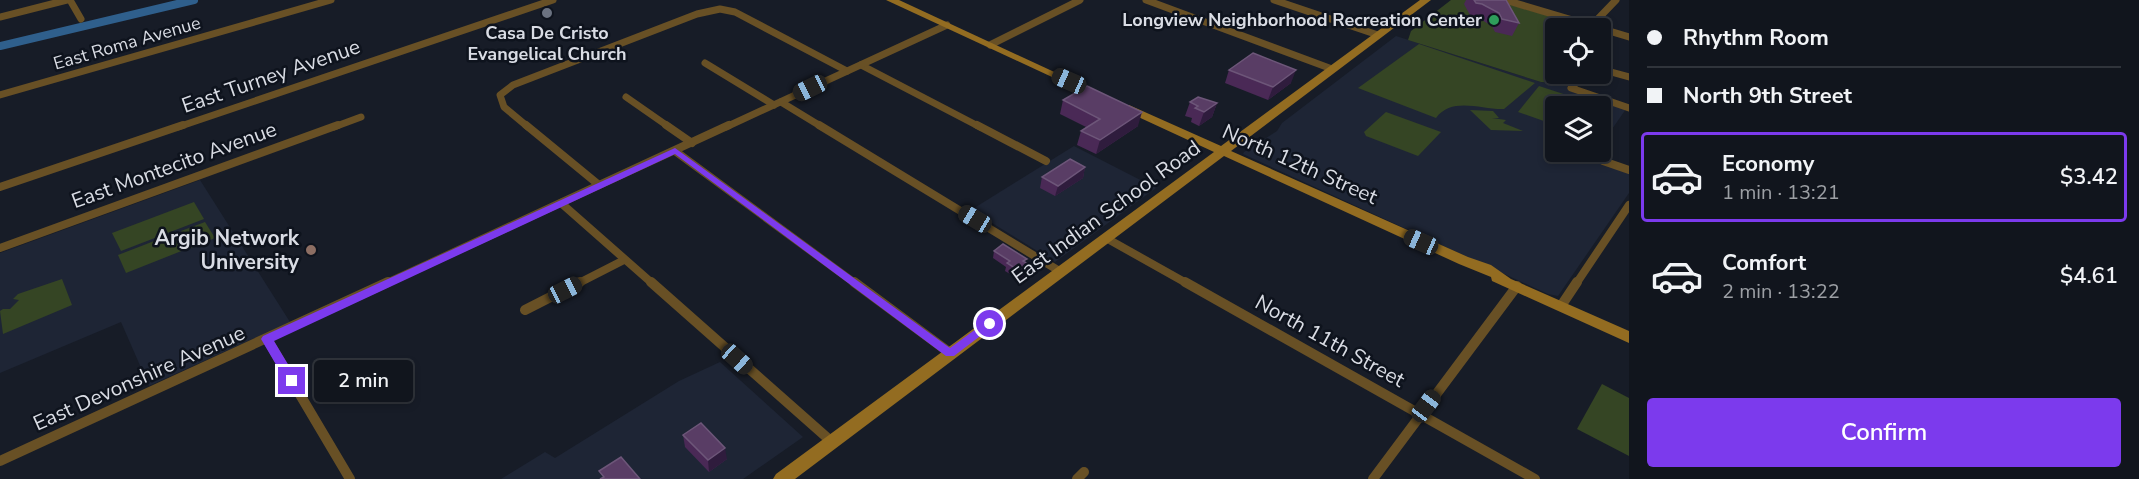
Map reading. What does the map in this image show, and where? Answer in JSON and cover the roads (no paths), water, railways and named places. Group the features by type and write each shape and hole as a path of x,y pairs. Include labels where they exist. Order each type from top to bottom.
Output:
{"main road":[{"name":"North 12th Street","path":"891,0 1464,261 1470,267 1487,275 1511,283 1629,336"},
{"name":"East Indian School Road","path":"793,476 832,442 950,353 1426,0"}],"street":[{"path":"0,17 68,0 81,19"},
{"name":"East Roma Avenue","path":"0,95 331,0"},
{"name":"East Turney Avenue","path":"0,187 554,0"},
{"path":"990,45 1080,0"},
{"path":"1146,0 1332,69"},
{"path":"1274,0 1378,35"},
{"path":"1288,5 1295,0"},
{"path":"1505,0 1565,18"},
{"path":"1599,18 1616,0"},
{"path":"599,185 504,107 500,95 513,85 697,14 720,9 741,14 847,71"},
{"name":"East Devonshire Avenue","path":"0,461 947,26"},
{"path":"1611,32 1629,37"},
{"path":"705,63 1061,272"},
{"path":"861,65 1046,161"},
{"path":"1611,72 1629,77"},
{"path":"1575,84 1571,88 1629,108"},
{"path":"626,97 692,143"},
{"name":"East Montecito Avenue","path":"0,248 361,117"},
{"path":"675,151 950,353"},
{"path":"1608,162 1629,170"},
{"path":"561,203 832,442"},
{"path":"1561,306 1629,205"},
{"name":"North 11th Street","path":"1106,238 1535,479"},
{"path":"525,310 624,260"},
{"path":"1372,479 1511,283"},
{"path":"267,339 350,479"}],"waterway":[{"path":"0,46 194,0"}],"place":[{"name":"Casa De Cristo Evangelical Church","path":"547,13"},
{"name":"Longview Neighborhood Recreation Center","path":"1494,20"},
{"name":"Argib Network University","path":"311,250"}]}
